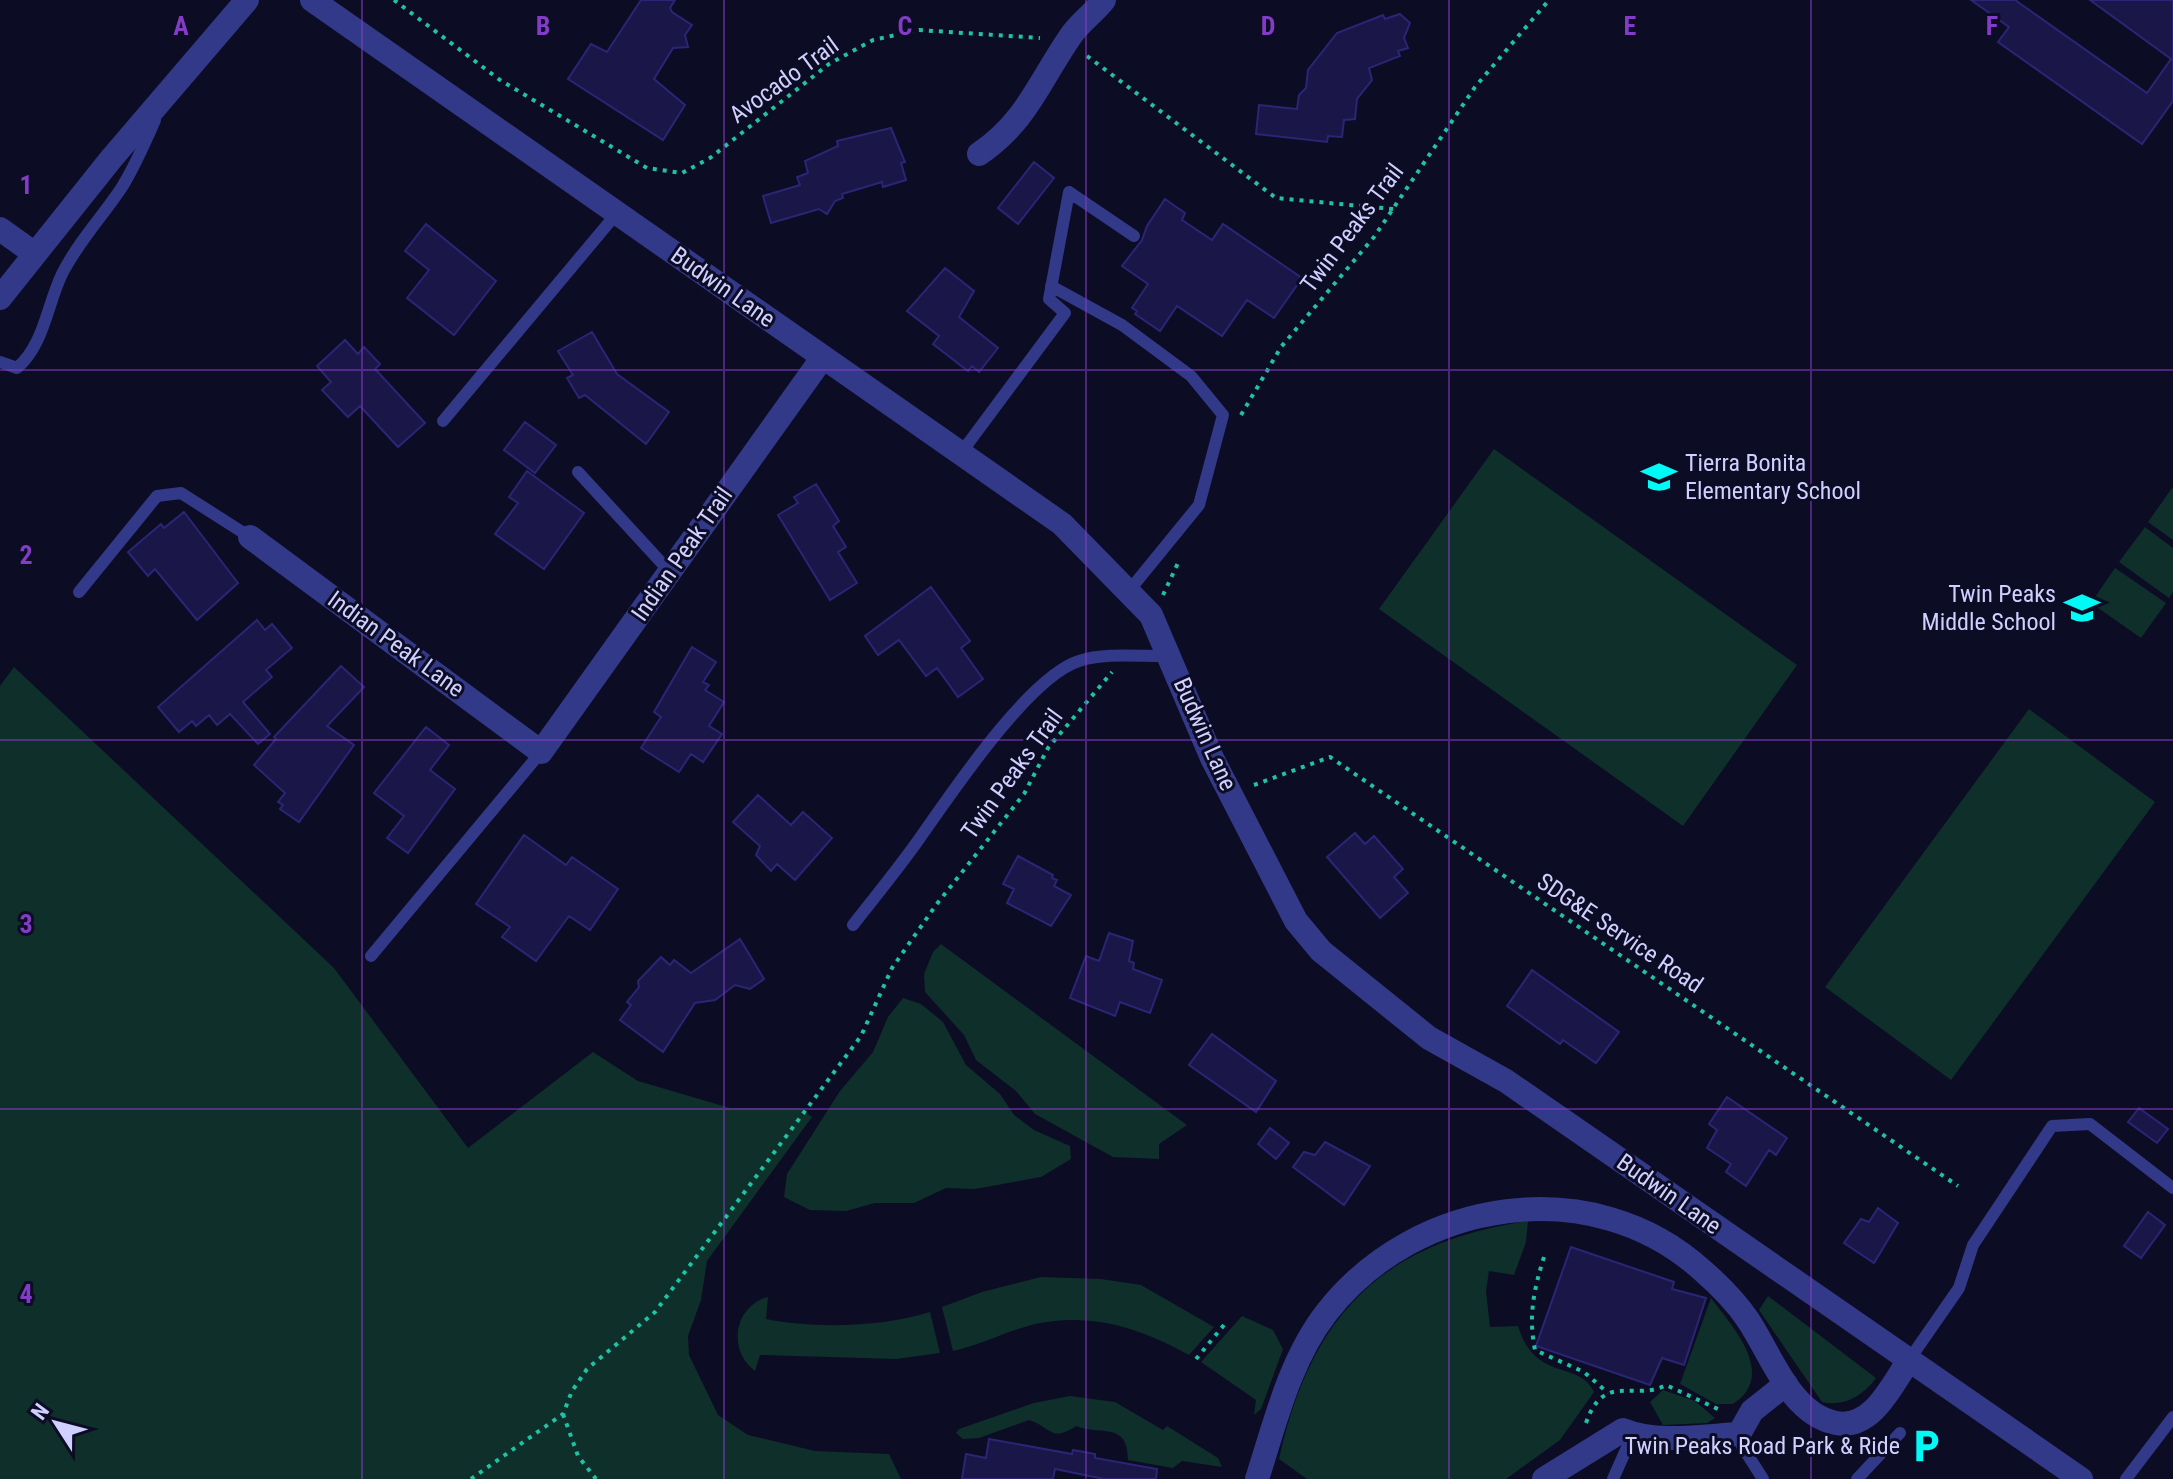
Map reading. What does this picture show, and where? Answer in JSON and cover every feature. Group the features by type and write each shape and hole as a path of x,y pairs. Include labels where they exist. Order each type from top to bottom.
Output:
{"street":[{"path":"0,298 247,0"},
{"name":"Budwin Lane","path":"312,0 1062,524 1151,615 1212,758 1285,901 1321,951 1429,1038 1506,1081 2081,1479"},
{"path":"979,154 1007,135 1068,40 1104,0"},
{"path":"0,229 35,254"},
{"name":"Indian Peak Trail","path":"541,752 823,357"},
{"name":"Indian Peak Lane","path":"250,537 541,752"},
{"path":"1257,1479 1295,1368 1315,1330 1358,1278 1381,1258 1424,1233 1453,1222 1522,1208 1607,1218 1650,1235 1692,1261 1746,1317 1786,1384 1810,1411 1837,1424 1850,1424 1872,1411 1909,1360"},
{"path":"1544,1479 1588,1449 1628,1432 1740,1429 1767,1396 1786,1384"}],"lane":[{"path":"0,362 17,368 32,351 62,274 142,151 162,101"},
{"path":"961,453 1065,313 1049,299 1069,192 1134,236"},
{"path":"443,421 617,213"},
{"path":"1051,286 1122,325 1191,376 1223,415 1199,505 1128,592"},
{"path":"578,472 670,572"},
{"path":"79,592 157,496 181,493 250,537"},
{"path":"853,925 916,844 964,773 1033,693 1064,668 1081,660 1171,656"},
{"path":"371,956 541,752"},
{"path":"1909,1360 1959,1288 1973,1245 2052,1126 2090,1124 2173,1188"},
{"path":"2126,1479 2173,1417"},
{"path":"1740,1429 1742,1446 1763,1479"},
{"path":"1613,1479 1628,1432"},
{"path":"1857,1479 1900,1433"}],"path":[{"name":"Avocado Trail","path":"394,0 500,80 647,168 663,173 682,173 710,158 829,64 873,40 919,30 1068,40"},
{"name":"Twin Peaks Trail","path":"1240,417 1281,347 1374,237 1475,87 1549,0"},
{"path":"1068,40 1276,198 1393,209"},
{"path":"1151,615 1182,552"},
{"name":"Twin Peaks Trail","path":"471,1479 563,1414 572,1391 587,1369 662,1304 851,1050 892,968 936,905 1024,794 1048,748 1122,658"},
{"name":"SDG&E Service Road","path":"1252,786 1330,757 1958,1186"},
{"path":"1544,1257 1533,1293 1531,1320 1535,1350 1584,1372 1608,1393"},
{"path":"1196,1359 1224,1325"},
{"path":"1588,1449 1585,1427 1590,1413 1608,1393 1629,1388 1652,1392 1666,1385 1690,1393 1740,1429"},
{"path":"563,1414 578,1456 596,1479"}],"green space":[{"path":"1494,449 1797,665 1683,826 1379,609"},
{"path":"2173,489 2173,540 2148,522"},
{"path":"2145,527 2173,548 2173,592 2169,598 2119,562"},
{"path":"2115,568 2166,603 2141,638 2091,603"},
{"path":"14,667 334,968 468,1148 593,1052 638,1081 730,1108 800,1108 812,1117 707,1261 701,1300 688,1336 689,1355 718,1415 748,1435 815,1451 889,1454 901,1479 0,1479 0,686"},
{"path":"2029,709 2155,802 1951,1080 1825,987"},
{"path":"941,944 1187,1125 1159,1144 1159,1159 1113,1157 1035,1114 1016,1091 976,1060 964,1035 925,992 924,974 933,952"},
{"path":"903,998 921,1004 943,1022 966,1065 1000,1094 1014,1115 1034,1130 1070,1146 1071,1159 1041,1177 975,1189 946,1188 914,1203 875,1203 846,1211 810,1210 784,1197 787,1174 840,1091 873,1052 888,1017"},
{"path":"1528,1221 1526,1242 1514,1275 1489,1271 1486,1291 1490,1327 1518,1326 1535,1356 1579,1376 1594,1392 1560,1440 1506,1479 1307,1479 1279,1459 1293,1408 1311,1364 1333,1326 1360,1294 1393,1268 1432,1247 1476,1232"},
{"path":"1041,1277 1101,1279 1141,1285 1214,1327 1189,1355 1134,1330 1096,1321 1076,1320 1035,1324 953,1351 942,1307 982,1292"},
{"path":"1768,1296 1876,1378 1859,1395 1838,1403 1822,1402 1759,1310"},
{"path":"768,1297 766,1319 806,1324 849,1325 891,1321 930,1312 940,1353 896,1359 760,1355 755,1371 740,1352 738,1330 748,1309"},
{"path":"1711,1298 1739,1336 1751,1365 1752,1379 1746,1392 1733,1404 1716,1404 1680,1384"},
{"path":"1242,1316 1273,1330 1283,1349 1261,1409 1254,1415 1256,1400 1201,1362"},
{"path":"1663,1390 1695,1401 1715,1418 1707,1423 1663,1425 1650,1402"},
{"path":"1070,1396 1115,1402 1163,1430 1167,1426 1218,1458 1222,1467 1182,1461 1173,1468 1128,1460 1127,1448 1118,1435 1076,1426 1056,1433 1029,1420 979,1438 963,1439 956,1433 959,1429 1034,1403"}],"building":[{"path":"641,0 675,0 670,8 672,12 692,25 685,35 688,47 673,48 654,79 685,105 663,140 568,79 591,44 607,52"},
{"path":"1971,0 2015,0 2147,93 2171,59 2090,0 2173,0 2173,101 2142,144 1998,42 2009,27"},
{"path":"1400,14 1410,23 1404,38 1408,48 1398,51 1400,56 1369,68 1372,80 1357,99 1355,119 1344,120 1342,137 1328,136 1327,142 1256,134 1259,105 1297,109 1299,95 1306,88 1308,70 1337,33 1383,15 1385,19"},
{"path":"891,128 905,162 901,163 906,180 883,187 882,182 842,194 843,198 835,201 827,214 819,209 771,223 763,196 800,185 797,177 808,173 805,161 838,146 837,141"},
{"path":"1034,162 1054,178 1018,224 998,208"},
{"path":"1165,199 1185,213 1182,220 1212,240 1223,224 1302,278 1274,318 1247,300 1222,336 1177,306 1160,331 1135,314 1137,311 1132,308 1148,284 1122,266 1142,240 1147,226"},
{"path":"426,224 496,281 454,335 407,298 429,270 405,251"},
{"path":"945,268 974,291 959,317 998,348 979,372 972,366 968,371 933,344 939,336 907,311"},
{"path":"592,332 617,374 669,412 646,444 585,395 579,398 567,378 573,375 558,351"},
{"path":"345,340 358,354 364,347 380,364 375,369 425,423 398,447 360,406 348,417 322,390 331,382 317,366"},
{"path":"525,422 556,445 535,473 504,450"},
{"path":"527,471 584,513 544,569 495,534 518,503 509,497"},
{"path":"816,484 839,521 833,526 846,547 838,552 857,583 830,600 778,515 798,503 794,497"},
{"path":"184,512 238,583 197,620 155,569 148,576 128,552 161,524 164,528"},
{"path":"931,587 970,641 961,648 983,679 958,697 937,668 926,676 899,640 878,655 865,636"},
{"path":"257,620 265,630 272,624 292,648 266,670 272,677 243,702 270,734 258,744 230,714 217,725 209,715 196,726 192,721 179,732 158,707"},
{"path":"692,647 716,662 703,682 709,685 705,690 724,702 709,726 722,734 703,762 691,754 679,772 641,748 661,717 654,712"},
{"path":"341,666 364,687 327,726 354,745 299,822 280,809 283,805 278,802 285,793 254,765 276,739 274,737"},
{"path":"426,727 449,745 430,770 455,789 408,853 387,838 404,816 374,793"},
{"path":"758,795 791,825 803,812 832,838 795,880 777,864 771,871 756,855 760,846 733,822"},
{"path":"1355,833 1365,844 1374,836 1403,869 1394,877 1408,893 1380,918 1327,857"},
{"path":"524,835 566,865 572,857 618,889 590,930 569,916 536,961 502,937 510,927 476,904"},
{"path":"1018,856 1053,875 1052,878 1057,880 1054,886 1071,895 1051,926 1007,903 1014,889 1003,884"},
{"path":"1109,933 1133,941 1129,961 1134,963 1133,969 1162,980 1150,1013 1120,1002 1115,1016 1070,998 1086,956 1099,961"},
{"path":"740,939 764,979 750,989 735,985 715,1000 695,1003 663,1052 620,1020 631,1005 627,1002 639,987 638,981 661,957 670,965 674,960 691,973"},
{"path":"1532,970 1619,1032 1596,1063 1563,1040 1560,1044 1507,1006"},
{"path":"1212,1034 1276,1081 1256,1112 1189,1065"},
{"path":"1727,1097 1787,1138 1776,1155 1769,1150 1746,1186 1726,1172 1731,1164 1707,1148 1717,1130 1709,1124"},
{"path":"2139,1108 2168,1129 2157,1143 2128,1122"},
{"path":"1270,1128 1289,1143 1276,1159 1258,1144"},
{"path":"1325,1142 1370,1166 1344,1205 1293,1167 1304,1152 1315,1155"},
{"path":"1878,1208 1898,1223 1874,1263 1844,1243 1861,1219 1869,1222"},
{"path":"2148,1212 2165,1225 2141,1258 2124,1246"},
{"path":"1571,1247 1674,1282 1672,1289 1706,1298 1684,1365 1662,1358 1650,1385 1536,1346"},
{"path":"989,1439 1072,1454 1073,1450 1095,1454 1095,1458 1157,1469 1156,1479 1104,1479 1055,1469 1053,1479 962,1479 966,1454 986,1458"}],"place":[{"name":"Tierra Bonita Elementary School","path":"1659,477"},
{"name":"Twin Peaks Middle School","path":"2082,608"},
{"name":"Twin Peaks Road Park & Ride","path":"1926,1446"}]}
